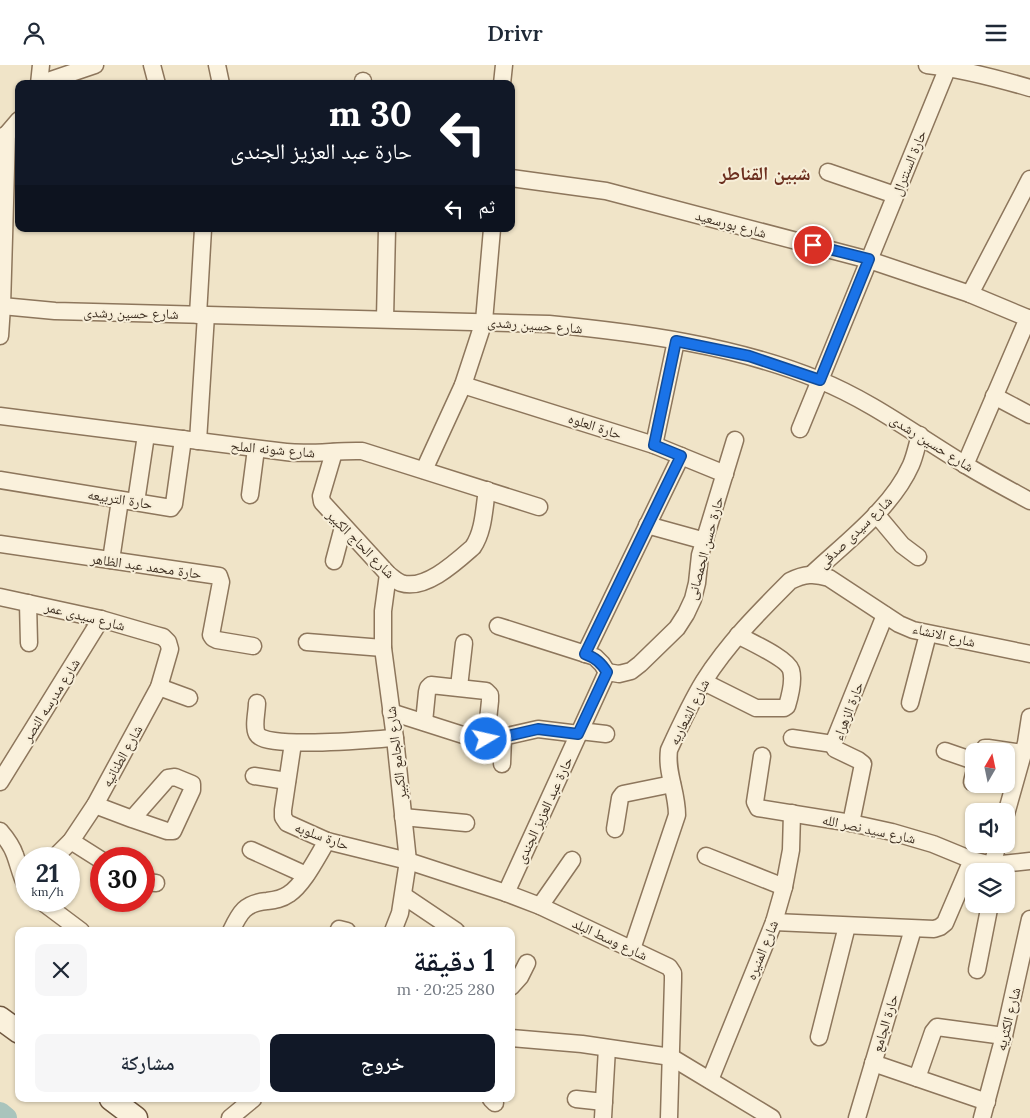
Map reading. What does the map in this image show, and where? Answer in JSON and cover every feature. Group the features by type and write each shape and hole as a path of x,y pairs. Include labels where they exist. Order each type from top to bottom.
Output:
{"street":[{"path":"39,80 41,65"},
{"path":"51,80 95,65"},
{"path":"152,65 156,80"},
{"path":"217,65 220,80"},
{"path":"502,80 504,65"},
{"path":"927,65 1002,72 1030,88"},
{"name":"حارة السنترال","path":"800,429 948,67"},
{"path":"0,336 12,174 4,136 15,124"},
{"path":"828,172 895,195"},
{"name":"شارع بورسعيد","path":"515,179 606,191 869,259 970,294 1029,319"},
{"path":"970,294 1030,179"},
{"path":"191,440 202,315 203,232"},
{"path":"385,319 387,232"},
{"path":"424,470 464,385 484,321 492,232"},
{"name":"شارع حسين رشدى","path":"2,306 55,311 549,324 613,330 676,341 749,356 820,380 872,406 920,435 964,465 1030,501"},
{"path":"964,465 1029,319"},
{"path":"654,445 676,341"},
{"name":"حارة العلوه","path":"464,385 654,445 725,474"},
{"path":"994,396 1030,415"},
{"name":"شارع شونه الملح","path":"0,416 302,454 362,451 539,507"},
{"path":"111,560 146,435"},
{"name":"شارع سيدى صدقى","path":"812,574 876,514 896,491 912,464 920,435"},
{"name":"حارة التربيعه","path":"0,480 171,508 191,440"},
{"name":"حارة حسن الحمصانى","path":"607,672 619,674 630,671 640,664 676,628 686,614 697,583 700,555 735,440"},
{"path":"250,495 256,449"},
{"name":"شارع الحاج الكبير","path":"334,452 320,496 325,508 388,574 400,583 415,585 429,581 466,552 478,539 488,490"},
{"path":"585,654 681,456"},
{"path":"876,514 897,540 918,557"},
{"path":"648,525 705,541"},
{"path":"334,561 343,527"},
{"name":"حارة محمد عبد الظاهر","path":"0,544 219,576 221,582 211,635 217,640 253,646"},
{"name":"شارع الجامع الكبير","path":"388,574 383,611 383,648 408,861 404,896 395,927"},
{"name":"شارع الانشاء","path":"812,574 829,578 899,624 928,634 1030,654"},
{"name":"شارع الشعاريه","path":"632,949 677,815 676,797 668,762 669,749 704,682 738,635 790,581 800,576 812,574"},
{"name":"شارع سيدى عمر","path":"0,597 101,619 163,637 168,642"},
{"path":"28,603 29,643"},
{"name":"حارة الزهراء","path":"851,823 863,764 861,761 835,749 834,744 885,615"},
{"name":"شارع مدرسه النصر","path":"0,782 101,619"},
{"path":"498,626 595,657 607,672"},
{"path":"910,703 928,634"},
{"path":"704,682 756,708 784,708 787,706 792,677 790,667 782,660 738,635"},
{"name":"شارع الطنانيه","path":"65,847 95,805 159,687 169,657 170,649 168,642"},
{"path":"308,642 383,648"},
{"path":"459,687 464,643"},
{"name":"حارة عبد العزيز الجندى","path":"506,893 607,672"},
{"path":"424,722 428,688 431,685 436,684 486,691 490,695 486,739"},
{"path":"159,687 189,698"},
{"path":"257,703 256,729 261,739 293,743 395,738"},
{"path":"391,712 474,738 503,737 538,729 606,735"},
{"path":"1009,803 1026,747 1030,717"},
{"path":"502,764 503,737"},
{"path":"792,738 834,744"},
{"name":"حارة سلوبه","path":"293,743 283,810 283,817 287,823 327,841 408,861"},
{"path":"945,751 965,758"},
{"name":"شارع سيد نصر الله","path":"762,756 756,805 761,809 851,823 892,832 933,844 980,863"},
{"path":"254,776 287,781"},
{"path":"615,829 620,798 623,794 672,784"},
{"path":"95,805 132,819"},
{"name":"شارع المنيره","path":"710,1080 774,922 784,887 791,850 792,813"},
{"path":"403,817 466,823"},
{"path":"0,831 15,855"},
{"path":"71,841 90,853"},
{"path":"234,927 237,918 244,909 254,903 277,900 297,888 327,841"},
{"path":"252,850 306,875"},
{"path":"706,856 784,887"},
{"path":"774,922 934,929 945,923 972,860"},
{"name":"شارع وسط البلد","path":"408,861 540,906 669,967 672,973 669,1118"},
{"path":"540,906 572,861"},
{"name":"شارع سيد نصر الله","path":"1015,864 1030,861"},
{"path":"404,896 450,927"},
{"path":"56,912 76,927"},
{"path":"977,970 988,913"},
{"name":"شارع الكثريه","path":"985,1110 1004,1036 1030,919"},
{"path":"819,1037 847,926"},
{"name":"حارة الجامع","path":"856,1118 913,929"},
{"path":"515,983 528,963"},
{"path":"0,1018 15,1029"},
{"path":"917,1078 933,1032 937,1027 1004,1036"},
{"path":"515,1038 582,1044 671,1057 772,1118"},
{"path":"576,1099 603,1110 607,1048"},
{"path":"873,1063 917,1078 985,1110"},
{"path":"119,1102 136,1118"},
{"path":"230,1118 249,1102"}],"waterway":[{"path":"0,1113 6,1118"}],"district":[{"name":"شبين القناطر","path":"765,173"}],"route":[{"path":"486,739 538,729 578,734 607,672 595,657 585,654 681,456 654,445 676,341 749,356 820,380 869,259 813,245"}]}
